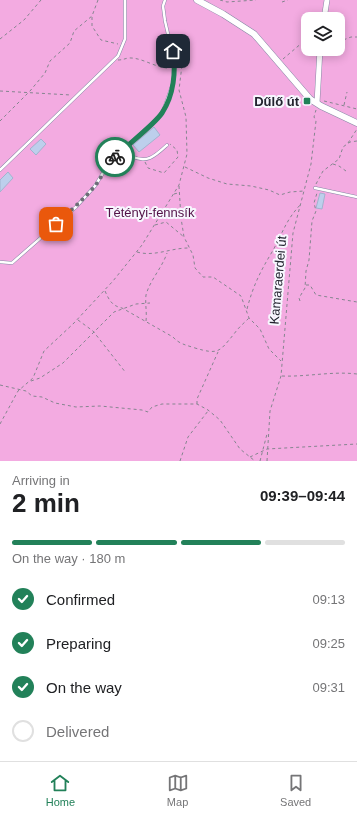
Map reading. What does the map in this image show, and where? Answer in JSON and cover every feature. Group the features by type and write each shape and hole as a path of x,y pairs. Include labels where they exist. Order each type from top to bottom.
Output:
{"street":[{"path":"197,0 245,27 280,62 301,89 317,103 357,123"},
{"path":"325,12 327,0"},
{"path":"317,103 320,56"}],"lane":[{"path":"0,170 79,96 114,60 123,45 126,34 125,0"},
{"path":"0,262 12,263 76,207 95,186 109,163 162,114 173,83 175,64 170,37 165,21 163,6 165,0"},
{"path":"130,143 129,150 131,156 143,160 151,159 167,145"},
{"path":"112,149 117,155"},
{"path":"315,187 357,197"}],"path":[{"path":"0,39 24,20 41,0"},
{"path":"98,0 92,16 92,26 101,40 123,45"},
{"path":"220,0 227,2 256,0"},
{"path":"282,2 288,0"},
{"path":"0,121 30,91 45,73 50,62 70,43 74,32 92,16"},
{"path":"345,40 351,37 357,37"},
{"path":"280,62 287,54 301,44"},
{"path":"30,381 44,351 78,319 136,252 174,194 179,185 185,167 187,154 186,117 178,90 182,65 178,63 167,68 128,58 114,60"},
{"path":"0,91 30,91 79,96"},
{"path":"344,105 347,92"},
{"path":"323,101 357,109"},
{"name":"Kamaraerdei út","path":"267,461 270,411 281,376 293,233 305,192 313,148 316,121 314,117 317,103"},
{"path":"348,144 357,129"},
{"path":"300,301 299,298 304,293 306,285 312,221 316,211 314,203 314,186 318,182 323,171 339,159 343,147 357,141"},
{"path":"143,160 148,168 164,173 178,157 177,150 170,144 167,145"},
{"path":"333,164 346,170"},
{"path":"185,167 208,178 227,184 251,186 269,190 280,195 290,192 305,192"},
{"path":"179,185 184,237 193,255 195,268 203,277 213,277 235,290 243,298 249,318 260,329 269,349 282,362"},
{"path":"174,194 178,193 180,195"},
{"path":"247,309 260,271 272,252 287,220 301,204"},
{"path":"154,225 166,222 184,237"},
{"path":"136,252 144,255 167,252 176,248 189,248"},
{"path":"145,322 146,294 157,270 164,262 167,252"},
{"path":"306,285 310,285 316,295 357,302"},
{"path":"104,290 110,301 116,307 122,308 173,337 177,343 210,352 218,352"},
{"path":"0,424 18,391 30,381 40,378 63,363 114,312 122,308 150,303"},
{"path":"197,404 196,399 218,352 249,318"},
{"path":"78,319 94,332 126,373"},
{"path":"281,376 301,377 327,373 357,374"},
{"path":"0,385 18,391 26,391 32,396 42,397 55,403 76,407 100,406 142,410 148,412 152,407 162,404 197,404 208,410 226,426 240,449 255,461"},
{"path":"180,461 188,437 208,410"},
{"path":"260,461 268,432"},
{"path":"249,457 267,449 357,444"}],"green space":[{"name":"Tétényi-fennsík","path":"0,0 357,0 357,461 0,461"}],"building":[{"path":"154,127 160,135 139,152 133,145"},
{"path":"41,139 46,144 36,155 30,149"},
{"path":"8,172 13,178 0,192 0,180"},
{"path":"320,193 325,194 322,209 316,208"}],"way so far":[{"path":"56,224 76,207 95,186 109,163 115,157"}],"place":[{"name":"Dűlő út","path":"307,101"}],"route":[{"path":"115,157 162,114 173,83 175,64 173,51"}]}
